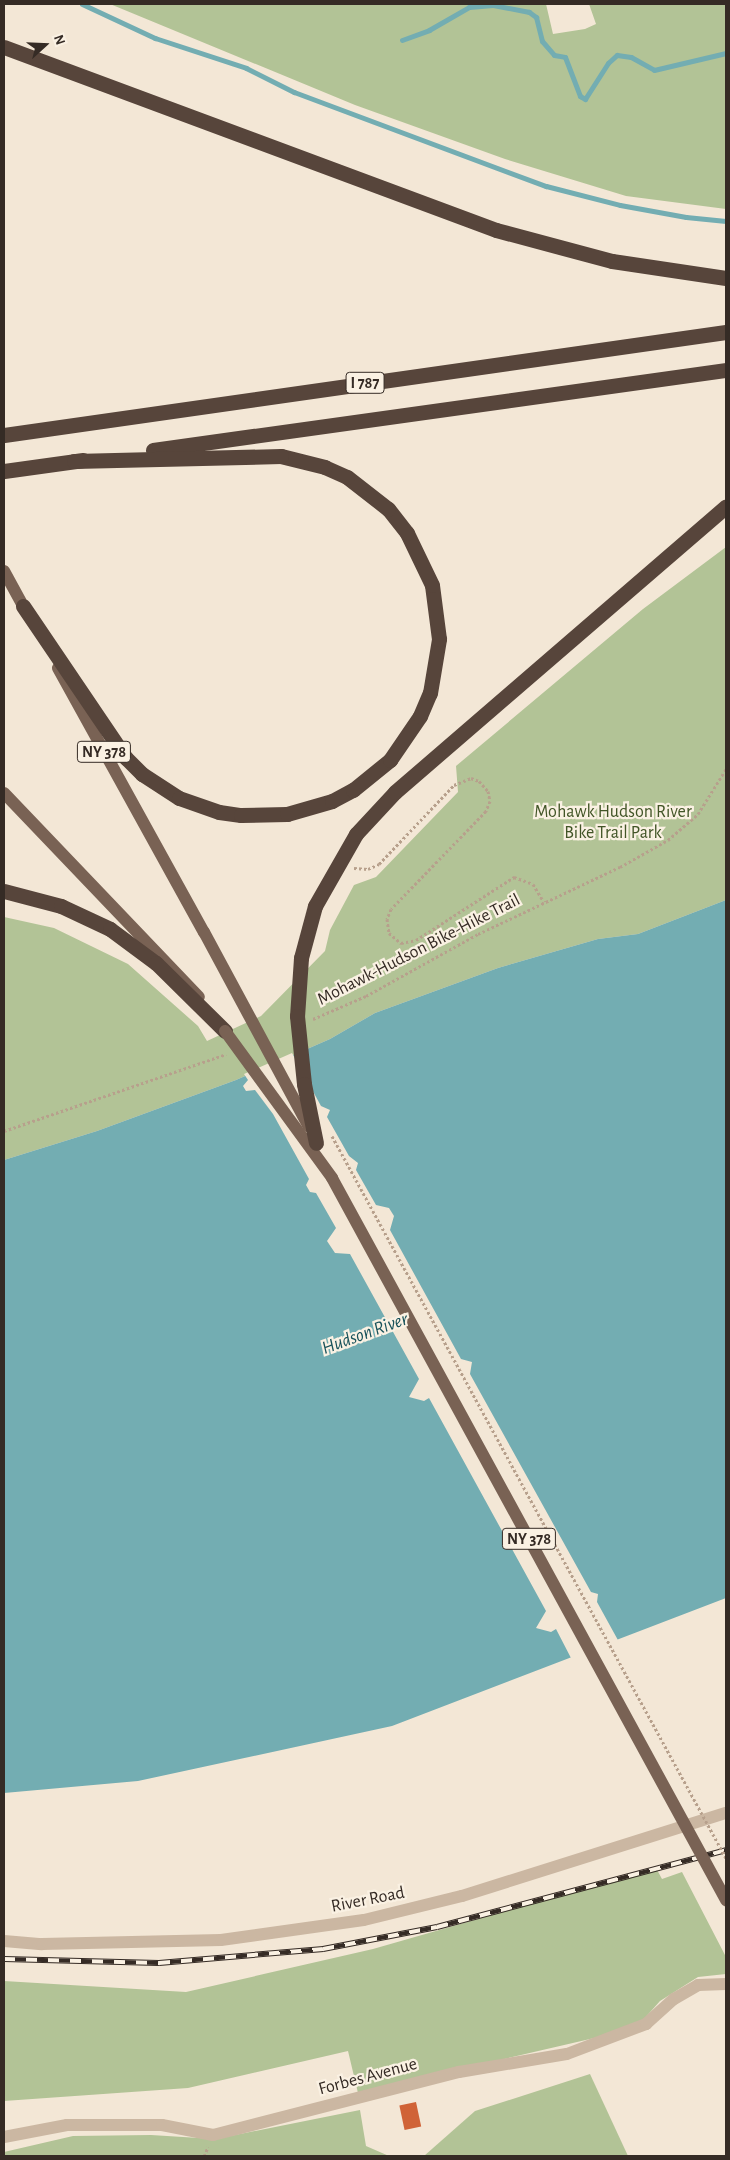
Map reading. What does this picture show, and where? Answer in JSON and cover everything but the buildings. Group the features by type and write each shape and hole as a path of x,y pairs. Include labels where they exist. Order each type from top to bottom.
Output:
{"highway":[{"path":"4,48 496,230 612,261 726,278"},
{"name":"I 787","path":"4,435 726,332"},
{"name":"I 787","path":"4,471 726,370"},
{"path":"24,606 126,758 161,788 198,806 218,812 241,815 287,814 324,804 353,790 390,760 416,724 430,693 439,639 432,585 407,533 388,509 347,477 326,467 281,456 74,461"},
{"path":"316,1143 304,1084 297,1016 301,958 315,906 356,834 395,792 726,506"},
{"path":"4,891 33,897 86,916 179,979 225,1030"}],"main road":[{"name":"NY 378","path":"4,571 285,1077 332,1178 726,1900"},
{"path":"4,793 179,979"},
{"name":"NY 378","path":"225,1030 332,1178"}],"street":[{"name":"River Road","path":"4,1941 42,1944 221,1940 364,1920 462,1896 726,1814"},
{"name":"Forbes Avenue","path":"4,2137 66,2124 162,2125 213,2135 459,2072 567,2054 646,2024 674,1999 698,1985 726,1984"}],"path":[{"name":"Mohawk-Hudson Bike-Hike Trail","path":"304,1022 366,996 544,902 620,867 683,830 710,798 726,768"},
{"path":"352,871 355,866 368,868 379,864 454,785 471,778 479,781 488,791 490,801 486,811 391,909 387,919 389,933 401,942 416,940 514,877 532,884 544,902"},
{"path":"4,1131 232,1051"},
{"path":"329,1130 726,1858"}],"green space":[{"path":"110,4 546,4 553,34 585,29 596,24 589,4 726,4 726,209 626,196 505,159 355,105"},
{"name":"Mohawk Hudson River Bike Trail Park","path":"726,547 726,900 638,934 598,939 498,968 375,1013 330,1039 236,1080 97,1131 4,1160 4,917 54,928 128,964 198,1026 207,1041 261,1016 325,951 330,930 354,885 376,877 458,792 456,766 643,609"},
{"path":"656,1868 662,1879 682,1872 726,1957 726,1974 698,1977 660,2001 644,2019 603,2036 358,2093 348,2051 188,2088 4,2101 4,1981 186,1992 373,1949"},
{"path":"590,2074 628,2156 424,2156 475,2111"},
{"path":"360,2110 366,2146 389,2156 4,2156 4,2152 73,2136 151,2135 215,2139"}],"water":[{"name":"Hudson River","path":"726,900 726,1598 392,1726 138,1781 4,1793 4,1160 97,1131 236,1080 330,1039 375,1013 498,968 598,939 638,934"}],"pier":[{"path":"292,1053 321,1106 330,1110 327,1117 349,1156 358,1163 356,1170 376,1205 389,1208 394,1216 390,1230 461,1359 472,1362 470,1374 591,1592 598,1594 597,1602 619,1642 572,1660 556,1629 551,1632 536,1628 546,1611 429,1398 424,1401 409,1397 419,1379 350,1254 335,1253 327,1241 336,1228 316,1193 310,1192 306,1185 309,1179 273,1114 255,1090 246,1091 243,1086 248,1080 244,1074"}],"waterway":[{"path":"82,4 155,38 246,68 294,92 546,186 620,205 686,217 726,221"},
{"path":"402,40 429,30 469,7 493,5 529,12 536,17 542,41 554,55 565,57 580,96 585,99 608,63 617,55 631,57 654,70 726,53"}],"railway":[{"path":"4,1959 159,1963 323,1949 437,1927 726,1850"}]}
